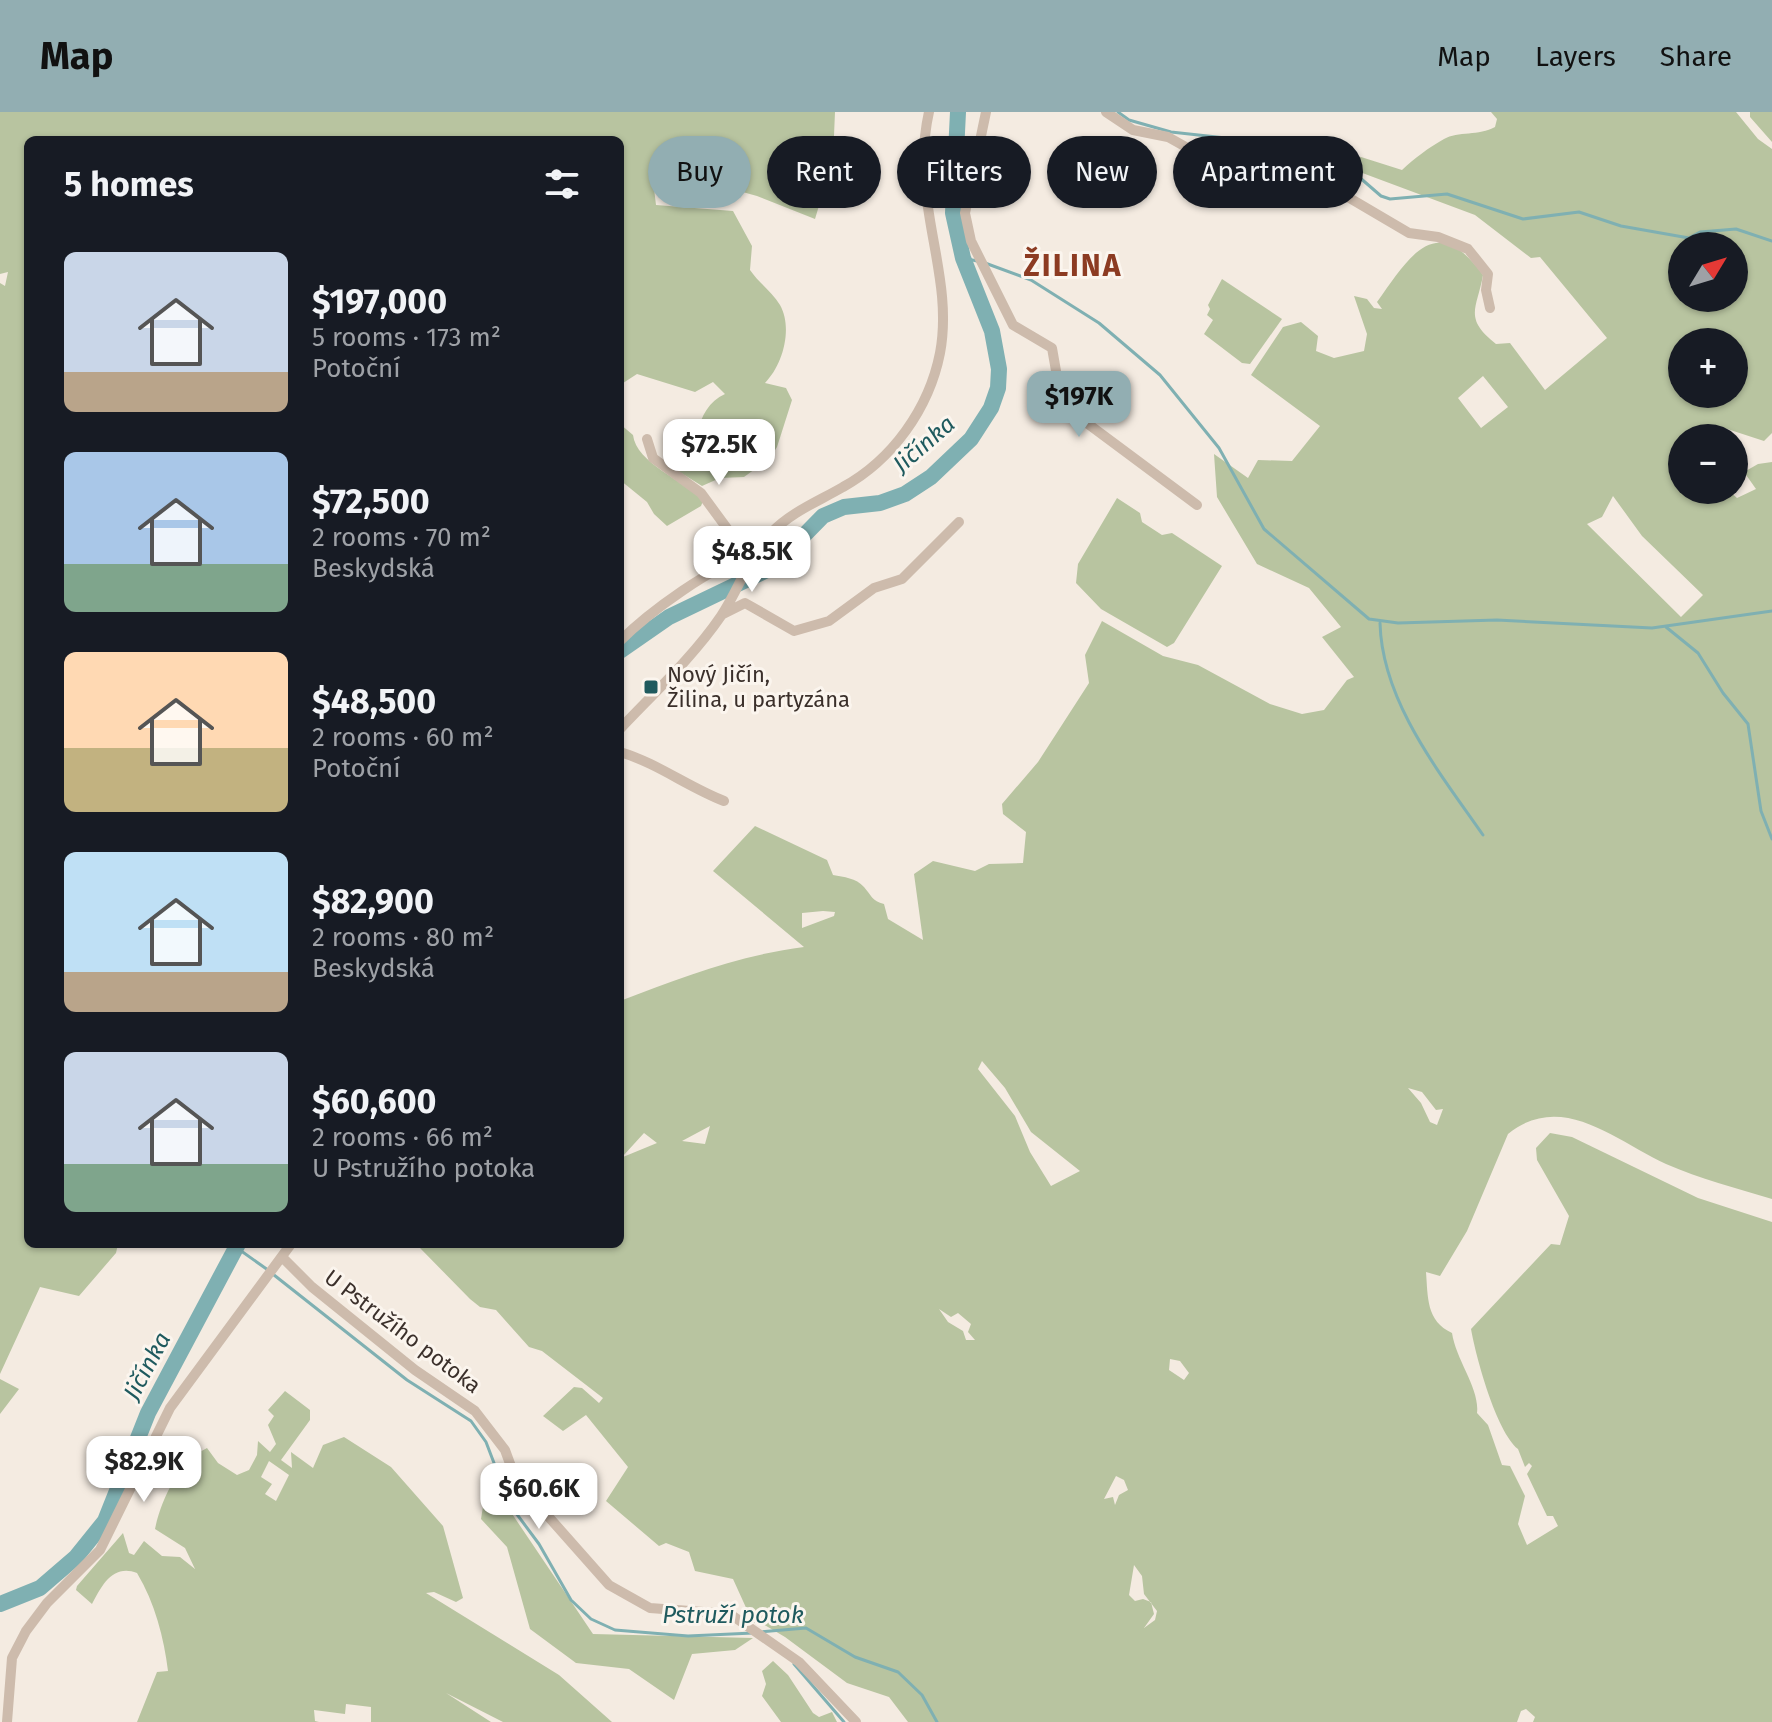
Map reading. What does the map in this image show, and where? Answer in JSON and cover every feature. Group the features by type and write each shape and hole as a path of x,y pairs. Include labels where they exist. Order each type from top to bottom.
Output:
{"street":[{"path":"624,724 724,610 750,560 773,531 799,511 859,478 885,455 905,433 927,390 940,355 943,329 943,306 922,182 923,137 929,112"},
{"path":"986,112 965,213 971,241 1013,325 1052,348 1062,397 1076,417 1197,505"},
{"path":"1106,112 1133,130 1168,137 1218,165 1284,173 1324,183 1409,233 1438,237 1468,249 1482,262 1488,274 1486,290 1490,308"},
{"path":"647,439 653,458 701,493 750,560"},
{"path":"724,610 745,603 794,631 829,621 874,588 902,579 959,522"},
{"path":"624,638 667,602 733,560 750,560"},
{"path":"624,753 643,759 691,788 724,801"},
{"path":"7,1722 12,1658 26,1631 47,1603 100,1550 170,1408 198,1365 288,1248"},
{"name":"U Pstružího potoka","path":"280,1260 415,1370 475,1411 505,1450 516,1480 609,1585 650,1608 730,1614 799,1662 856,1722"}],"green space":[{"path":"0,112 835,112 834,136 767,136 767,200 751,194 751,136 648,136 648,208 733,211 752,246 750,270 780,305 786,324 781,356 765,383 786,388 792,400 777,447 770,458 744,477 720,478 702,486 670,466 701,445 697,434 703,415 714,401 725,394 713,382 695,392 637,374 624,382 624,136 24,136 24,1248 117,1248 79,1296 40,1287 0,1374 0,283 5,286 8,272 0,274"},
{"path":"1491,112 1736,112 1758,139 1772,149 1772,433 1764,441 1748,436 1748,424 1668,424 1668,504 1748,504 1748,493 1756,489 1748,478 1748,470 1772,462 1772,1199 1666,1164 1588,1124 1569,1118 1548,1117 1528,1122 1508,1134 1467,1231 1440,1276 1426,1272 1433,1315 1452,1333 1475,1394 1477,1413 1488,1425 1502,1465 1510,1466 1525,1496 1518,1524 1527,1545 1558,1526 1553,1516 1547,1516 1527,1474 1532,1466 1529,1463 1525,1467 1518,1449 1502,1427 1482,1375 1471,1329 1551,1244 1560,1245 1569,1216 1537,1160 1536,1148 1550,1133 1572,1137 1698,1198 1772,1222 1772,1722 1533,1722 1535,1717 1526,1709 1521,1711 1517,1722 908,1722 889,1697 847,1683 785,1637 761,1623 753,1623 733,1579 695,1571 689,1552 666,1543 659,1546 606,1501 628,1467 586,1415 563,1431 543,1416 574,1387 582,1388 599,1403 603,1398 542,1351 529,1347 496,1310 480,1307 470,1299 420,1248 624,1248 624,1157 657,1143 644,1133 624,1155 624,1000 733,962 804,947 713,871 755,826 827,860 833,875 861,884 874,899 884,904 888,919 923,940 914,874 933,861 975,871 989,864 1023,863 1026,832 1003,814 1002,804 1038,762 1089,683 1085,655 1102,621 1163,656 1198,665 1270,704 1302,714 1324,710 1347,680 1354,677 1322,637 1341,627 1309,588 1257,564 1217,497 1214,454 1248,478 1258,460 1292,461 1320,426 1251,375 1283,327 1301,322 1318,336 1316,351 1334,358 1364,351 1367,334 1354,296 1367,299 1374,308 1382,309 1377,302 1401,269 1425,247 1438,243 1451,245 1483,275 1475,312 1479,327 1496,344 1510,343 1545,390 1607,338 1540,257 1531,258 1475,215 1363,173 1363,158 1402,170 1444,139 1495,127 1497,119","holes":["1483,376 1508,407 1481,428 1458,398","1613,496 1642,536 1703,595 1681,617 1587,524 1602,517","835,912 834,916 802,928 802,913","982,1061 1005,1088 1031,1132 1080,1171 1051,1186 1030,1152 1015,1116 978,1069","1408,1088 1422,1092 1436,1110 1443,1109 1437,1125 1430,1122 1421,1103","710,1126 705,1144 682,1141","939,1309 951,1317 958,1313 971,1324 968,1332 975,1340 966,1340 963,1331 948,1322","1170,1359 1180,1361 1189,1373 1184,1380 1169,1370","1116,1476 1124,1480 1128,1490 1119,1495 1115,1505 1113,1497 1104,1499","1134,1565 1142,1576 1144,1594 1150,1602 1143,1599 1135,1601 1129,1595","1151,1604 1157,1611 1155,1620 1144,1628 1154,1614"]},
{"path":"1750,112 1772,112 1772,142 1750,117"},
{"path":"787,208 818,208 815,219"},
{"path":"1222,279 1282,319 1250,364 1242,363 1204,334 1213,320 1207,315 1208,305"},
{"path":"624,427 633,435 636,445 651,463 703,501 701,506 667,526 647,502 624,483"},
{"path":"1117,498 1140,513 1142,522 1162,535 1172,533 1222,566 1174,643 1167,647 1101,609 1076,583 1078,564"},
{"path":"0,1379 19,1389 0,1414"},
{"path":"285,1391 310,1410 310,1420 281,1460 292,1468 291,1452 313,1468 323,1445 344,1437 391,1467 443,1526 463,1598 456,1602 434,1592 426,1593 559,1675 612,1722 503,1722 446,1693 491,1722 371,1722 371,1707 346,1704 345,1714 314,1710 315,1721 319,1722 137,1722 157,1672 168,1671 161,1633 149,1596 137,1573 129,1571 121,1571 109,1578 92,1604 76,1590 77,1586 123,1533 129,1553 134,1555 144,1541 162,1556 180,1557 195,1569 185,1548 155,1529 167,1494 188,1462 207,1448 218,1463 237,1475 249,1470 257,1455 258,1441 270,1452 276,1444 268,1425 274,1416 268,1410","holes":["269,1461 289,1475 276,1501 265,1494 272,1484 261,1477"]},
{"path":"498,1493 593,1634 753,1638 735,1650 692,1654 674,1700 629,1669 576,1663 530,1629 507,1547 481,1519 484,1500"},
{"path":"773,1661 788,1675 813,1713 819,1717 832,1712 837,1722 781,1722 762,1696 766,1684 762,1671"}],"waterway":[{"name":"Jičínka","path":"624,648 669,617 773,567 823,516 844,507 880,503 905,494 931,477 971,439 991,408 998,388 999,369 992,331 963,258 953,213 958,112"},
{"path":"1118,112 1129,120 1171,132 1244,140 1351,170 1381,196 1390,199 1447,194 1523,219 1579,212 1621,226 1689,238 1700,232 1736,229 1772,241"},
{"path":"963,258 977,261"},
{"path":"985,263 1031,280 1099,323 1160,375 1219,448 1264,529 1369,619 1398,623 1497,620 1652,628 1772,611"},
{"path":"1380,623 1383,652 1402,708 1432,762 1483,835"},
{"path":"1666,627 1698,653 1723,693 1748,724 1761,811 1772,839"},
{"name":"Jičínka","path":"0,1604 40,1588 76,1557 105,1521 148,1413 236,1248"},
{"name":"Pstruží potok","path":"237,1248 268,1270"},
{"name":"Pstruží potok","path":"274,1275 407,1380 471,1421 486,1442 510,1505 539,1544 571,1600 591,1619 615,1630 688,1636 753,1633"},
{"name":"Pstruží potok","path":"760,1632 806,1628 855,1657 898,1672 922,1695 937,1722"},
{"path":"794,1664 844,1722"}],"place":[{"name":"Nový Jičín, Žilina, u partyzána","path":"651,687"}],"district":[{"name":"ŽILINA","path":"1073,266"}]}
